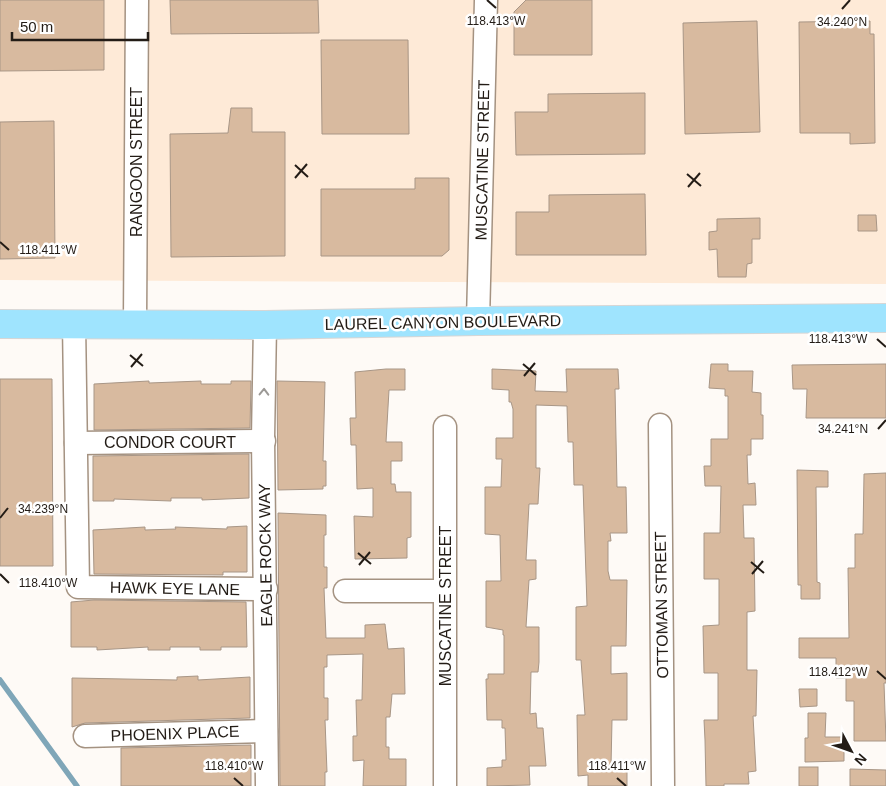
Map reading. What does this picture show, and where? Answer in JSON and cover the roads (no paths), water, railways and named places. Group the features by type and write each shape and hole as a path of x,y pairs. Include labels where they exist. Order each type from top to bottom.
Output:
{"main road":[{"name":"LAUREL CANYON BOULEVARD","path":"0,324 265,324 886,318"}],"street":[{"name":"RANGOON STREET","path":"135,323 138,0"},
{"name":"MUSCATINE STREET","path":"478,321 486,0"},
{"name":"HAWK EYE LANE","path":"74,323 78,587 266,589"},
{"name":"EAGLE ROCK WAY","path":"265,324 264,441 267,786"},
{"name":"OTTOMAN STREET","path":"660,425 663,786"},
{"name":"MUSCATINE STREET","path":"445,426 445,786"},
{"name":"CONDOR COURT","path":"76,442 264,441"},
{"path":"345,591 444,591"},
{"name":"PHOENIX PLACE","path":"85,736 266,731"}],"waterway":[{"path":"0,680 77,786"}]}
